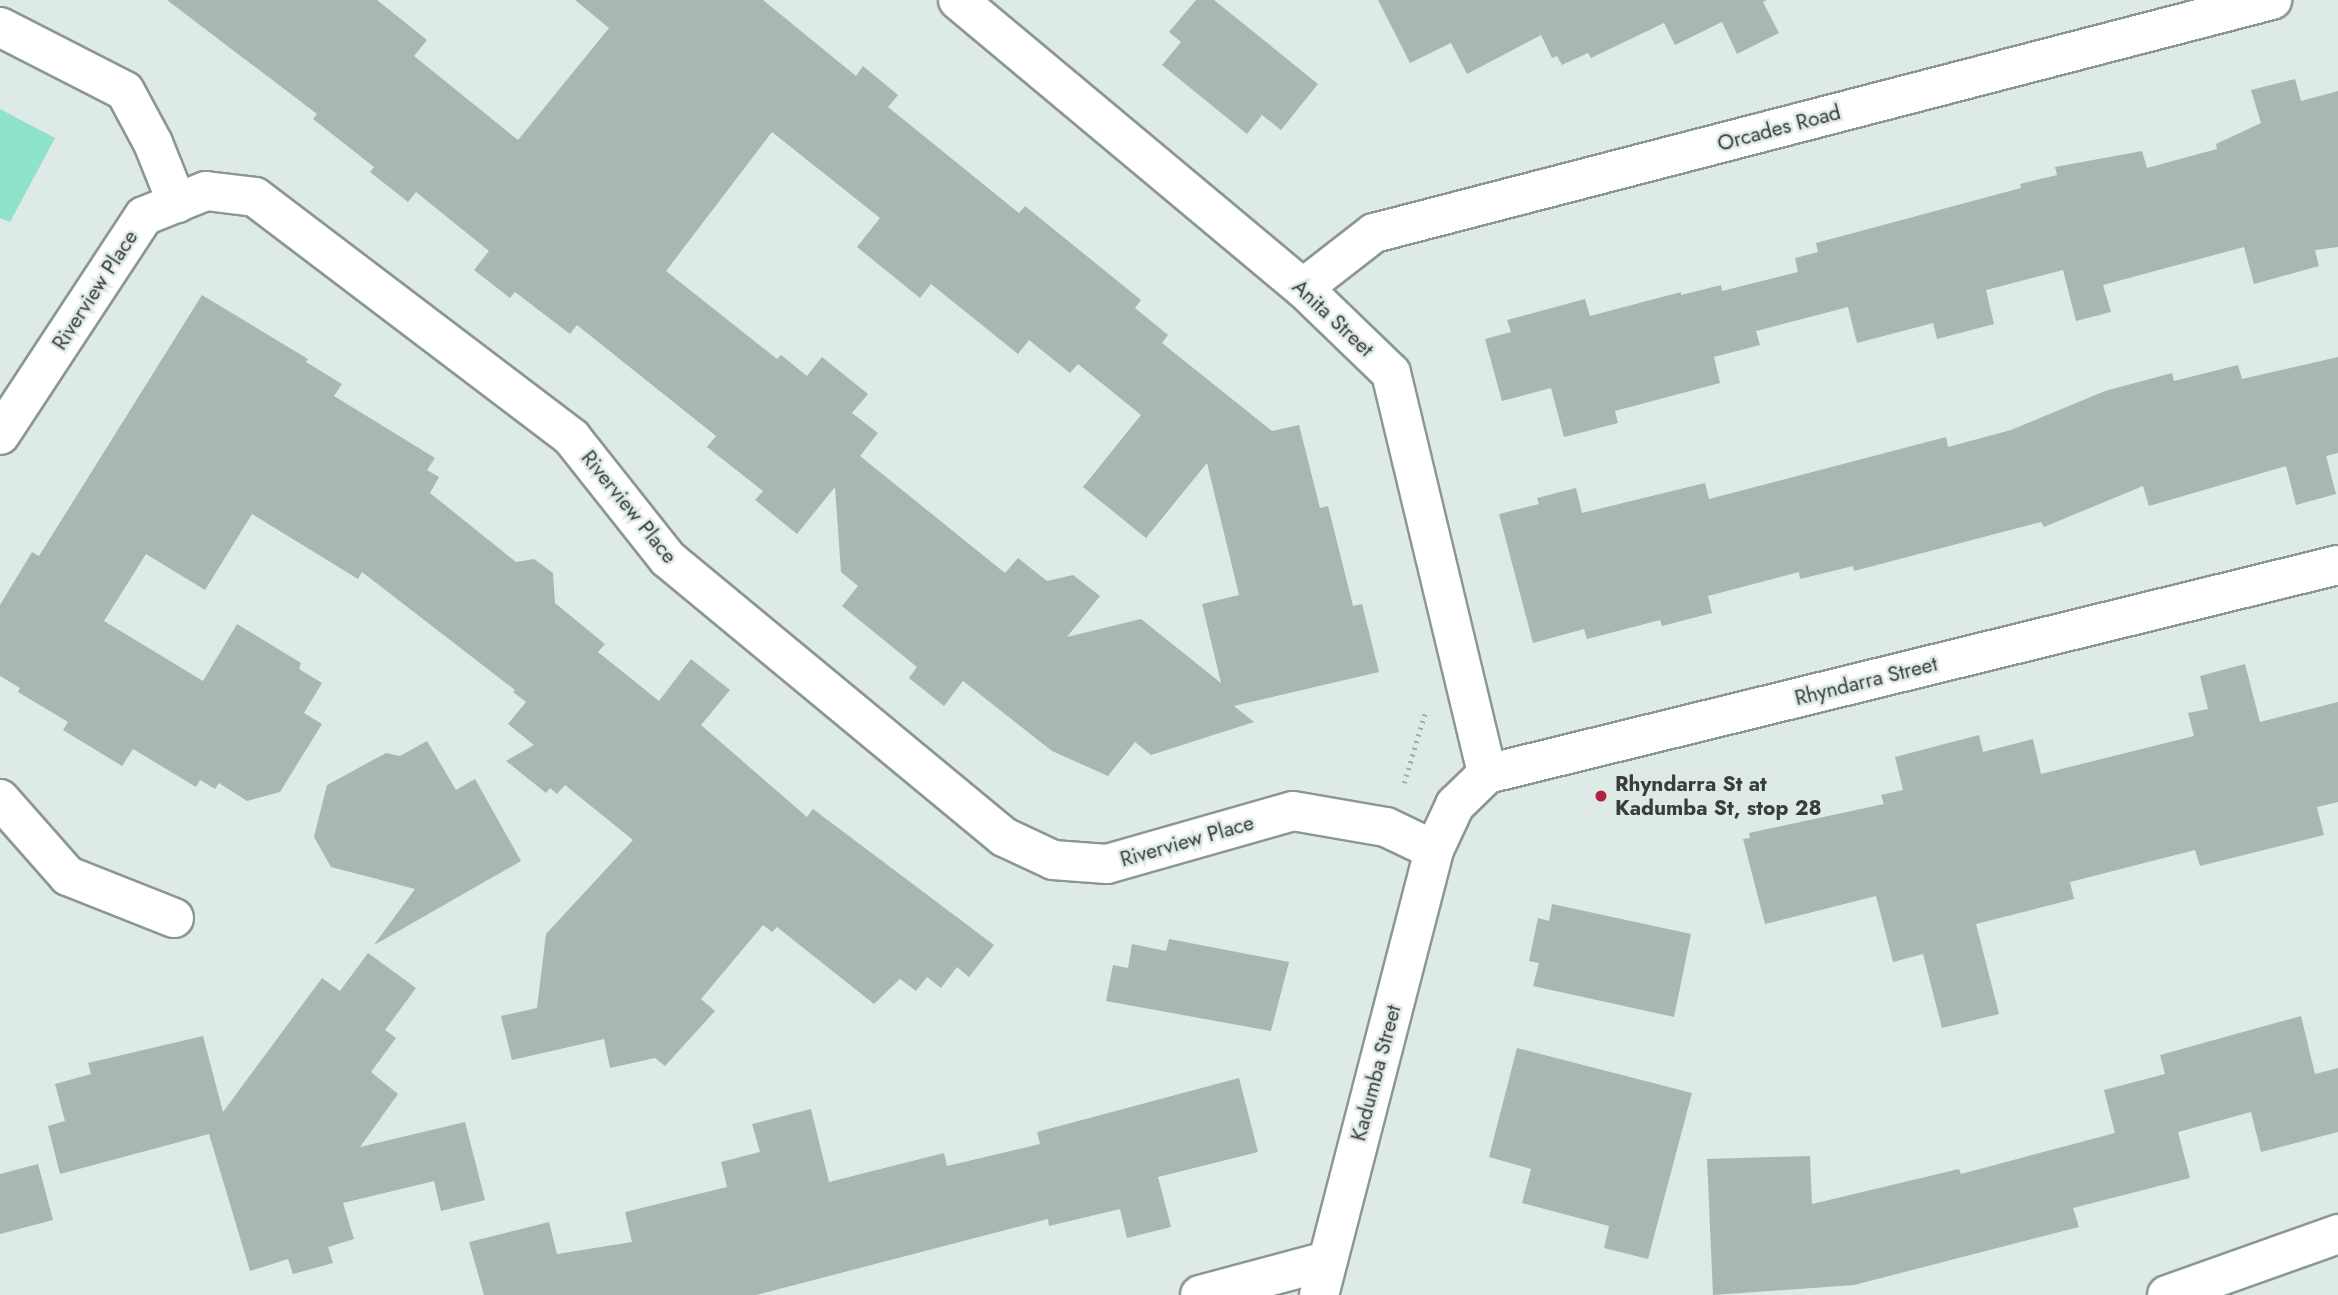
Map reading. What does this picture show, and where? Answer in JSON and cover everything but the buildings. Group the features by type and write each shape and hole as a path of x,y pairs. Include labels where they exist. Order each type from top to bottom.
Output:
{"street":[{"name":"Anita Street","path":"958,0 1303,288 1391,373 1487,774"},
{"name":"Orcades Road","path":"1303,288 1374,233 2272,0"},
{"path":"0,27 125,91 153,143 177,203"},
{"name":"Riverview Place","path":"0,435 144,215 206,191 255,197 572,438 668,559 1004,837 1053,860 1107,864 1293,811 1386,827 1434,850"},
{"name":"Rhyndarra Street","path":"1487,774 2338,565"},
{"path":"1434,850 1455,805 1487,774"},
{"path":"0,799 68,876 174,918"},
{"name":"Kadumba Street","path":"1323,1278 1434,850"},
{"path":"2166,1295 2338,1234"},
{"path":"1200,1295 1323,1278"}],"path":[{"path":"1404,783 1427,709"}],"green space":[{"path":"0,109 55,138 10,222 0,218"}],"place":[{"name":"Rhyndarra St at Kadumba St, stop 28","path":"1601,796"}]}
